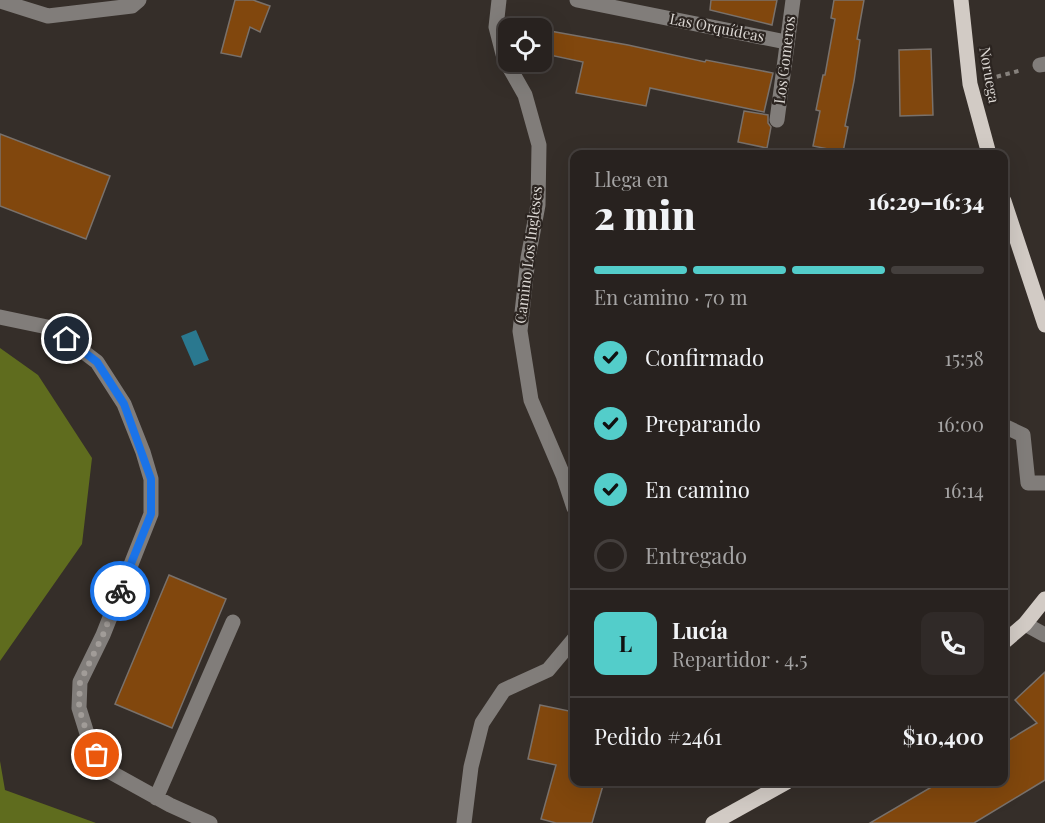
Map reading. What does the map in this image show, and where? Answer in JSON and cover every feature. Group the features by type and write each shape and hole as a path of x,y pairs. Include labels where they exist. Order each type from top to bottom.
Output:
{"main road":[{"name":"Noruega","path":"961,0 970,84 988,150"},
{"path":"1008,213 1045,325"},
{"path":"1008,639 1025,624 1045,599"},
{"path":"714,823 780,786"}],"street":[{"path":"0,1 48,16 132,6 139,0"},
{"name":"Camino Los Ingleses","path":"499,0 495,27 504,58 525,95 539,145 538,205 528,258 520,331 531,400 570,496"},
{"name":"Las Orquídeas","path":"577,0 786,42"},
{"name":"Los Gomeros","path":"777,120 793,0"},
{"path":"0,317 52,328 97,362 124,404 151,479 151,514 103,635 80,682 79,708 89,740 105,769 156,798 210,823"},
{"path":"1008,428 1023,435 1028,483 1045,483"},
{"path":"156,798 233,622"},
{"path":"1025,624 1045,635"},
{"path":"464,823 471,766 482,723 504,690 548,670 570,644"}],"path":[{"path":"970,84 1042,65"}],"green space":[{"path":"0,348 38,375 92,458 82,544 0,661"},
{"path":"0,761 5,790 96,823 0,823"}],"water":[{"path":"196,330 209,360 194,366 181,336"}],"building":[{"path":"235,0 253,0 270,6 260,32 250,27 241,57 221,53"},
{"path":"711,0 777,0 772,25 710,10"},
{"path":"834,0 864,0 843,150 813,146 820,111 816,110 835,19 831,18"},
{"path":"552,31 773,73 764,112 650,88 646,106 576,93 583,62 552,55"},
{"path":"931,49 933,115 900,116 899,50"},
{"path":"744,111 768,115 768,123 771,127 767,148 738,142"},
{"path":"0,134 110,176 86,239 0,206"},
{"path":"169,575 226,599 172,728 115,704"},
{"path":"1045,672 1045,780 974,823 870,823 933,786 1008,786 1008,741 1037,723 1015,700"},
{"path":"540,705 570,711 570,786 603,786 592,823 556,823 541,819 556,765 528,759"}],"way so far":[{"path":"97,755 89,740 79,708 80,682 103,635 120,591"}],"route":[{"path":"67,339 97,362 124,404 151,479 151,514 120,591"}]}
